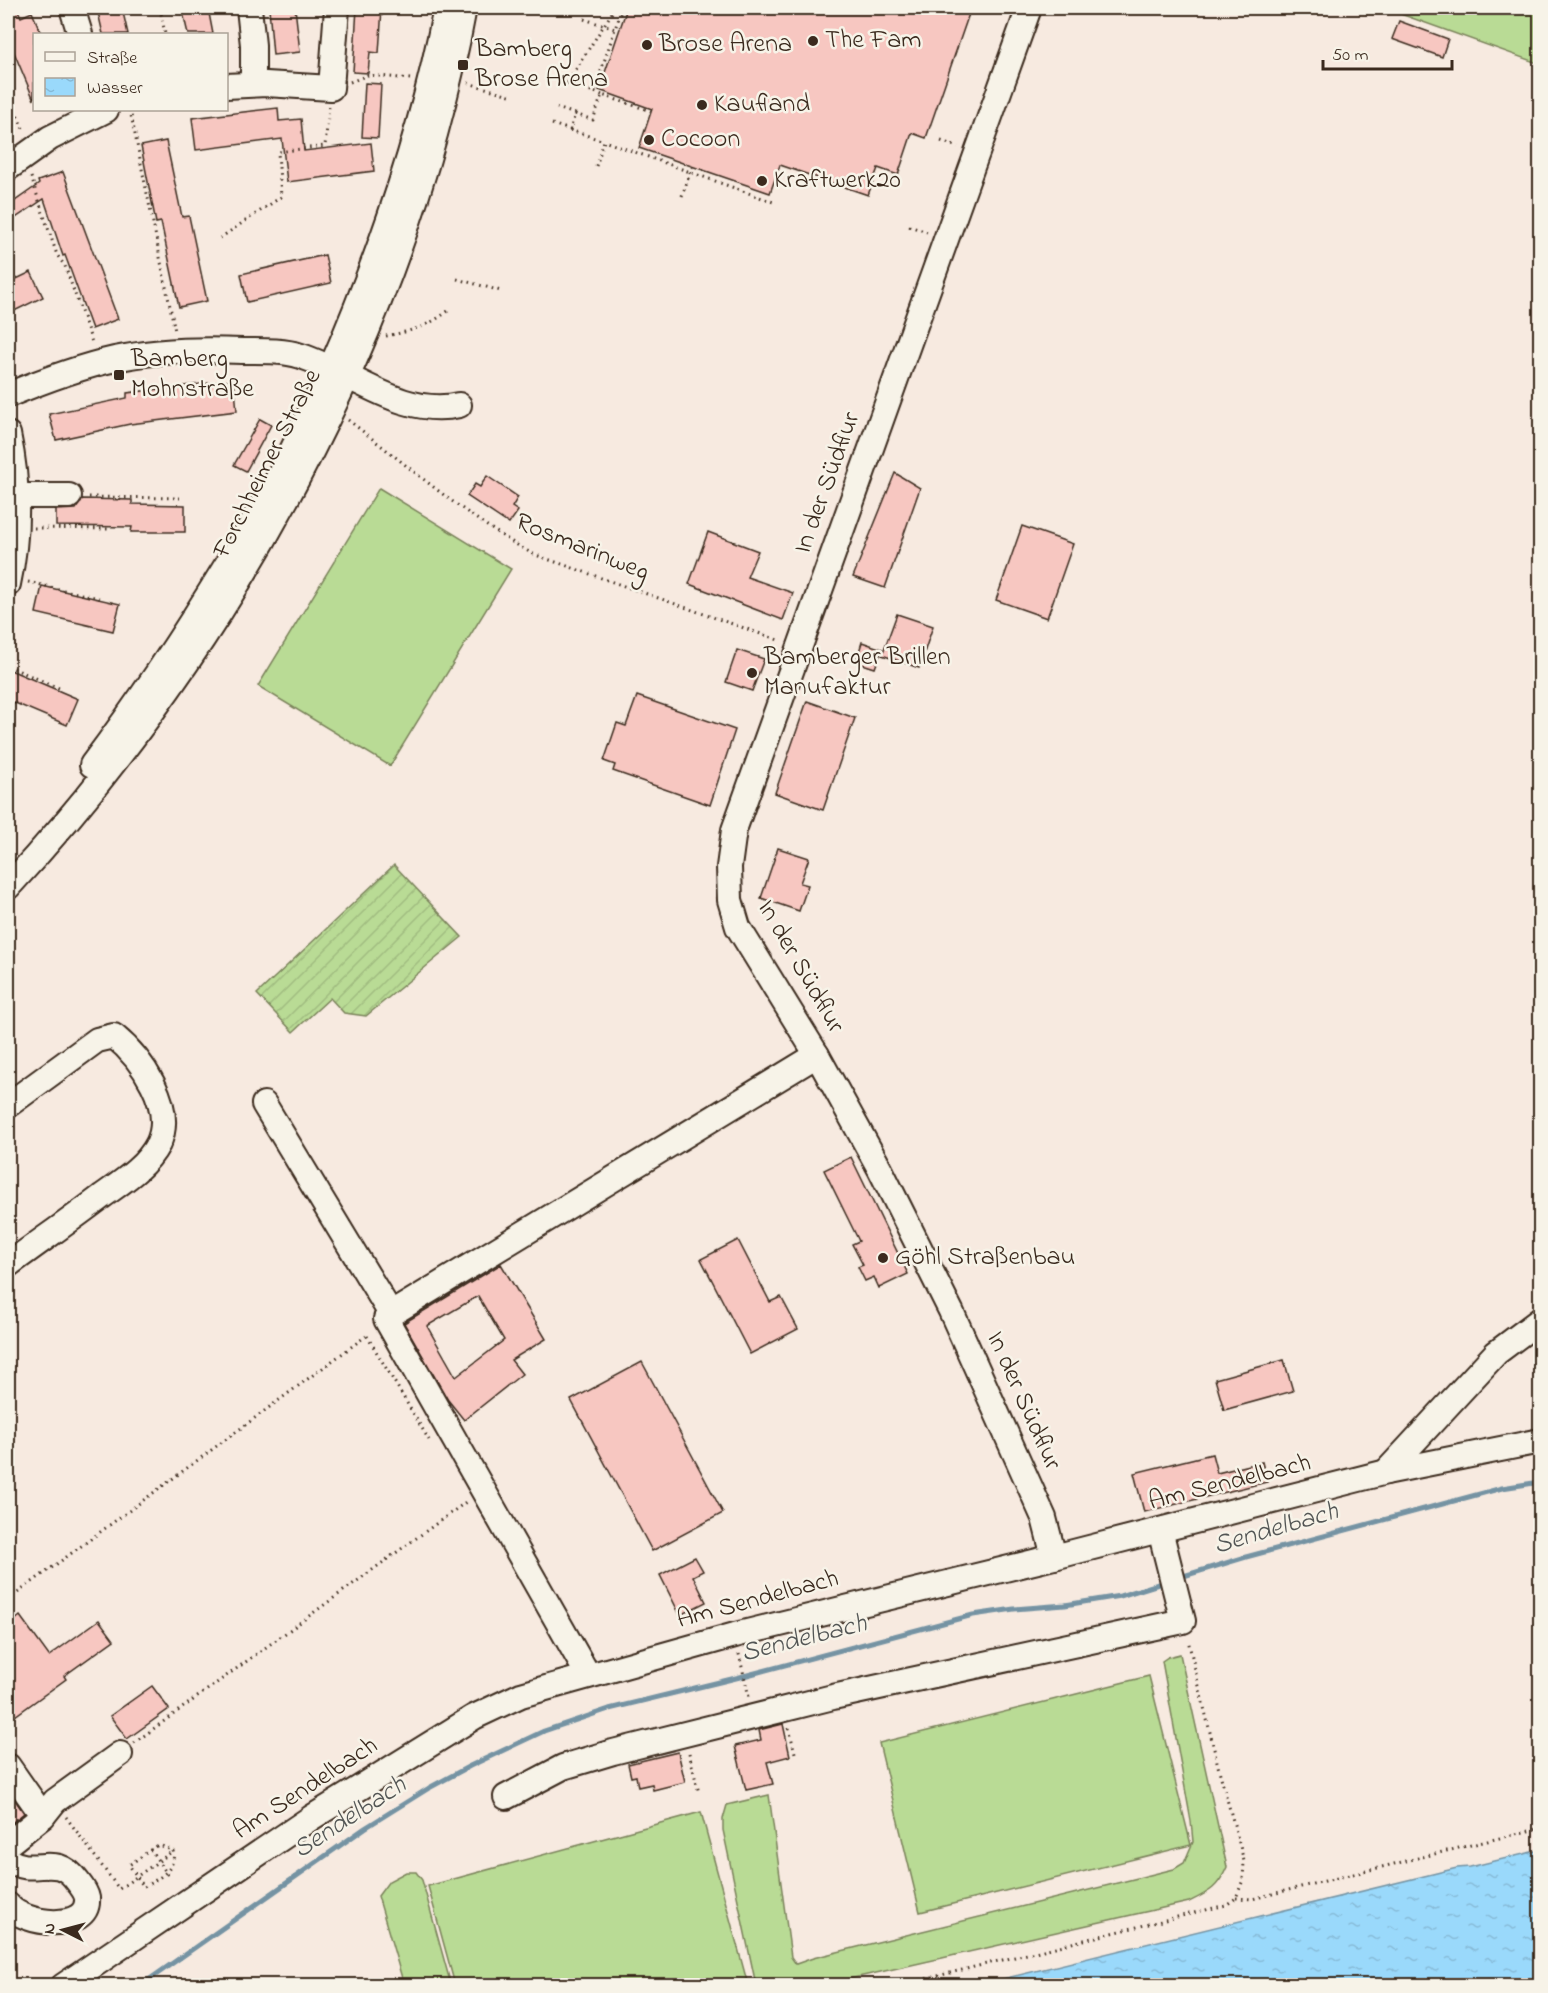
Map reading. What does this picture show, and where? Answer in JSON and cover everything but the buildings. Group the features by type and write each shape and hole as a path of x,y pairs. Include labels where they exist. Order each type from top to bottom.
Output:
{"street":[{"path":"72,8 80,33"},
{"path":"249,8 253,45 253,84"},
{"path":"228,86 253,84 331,88 337,8"},
{"name":"Forchheimer Straße","path":"8,887 94,788 176,679 232,593 293,487 321,431 398,190 429,81 446,8"},
{"name":"Forchheimer Straße","path":"8,862 82,778 152,684 279,477 338,372 364,334 399,242 434,136 464,8"},
{"name":"In der Südflur","path":"1029,8 734,830 729,867 729,889 738,927 818,1054 880,1169 951,1311 1044,1518 1054,1557"},
{"path":"21,158 59,133 104,111"},
{"path":"8,395 115,359 179,351 283,353 299,355 384,394 420,406 442,409 459,405"},
{"path":"8,434 16,496 15,552 8,581"},
{"path":"16,496 69,496"},
{"path":"8,1105 97,1040 114,1035 128,1048 156,1091 164,1118 159,1142 146,1162 8,1265"},
{"path":"588,1675 386,1318 818,1054"},
{"path":"264,1104 391,1314"},
{"path":"1386,1472 1496,1353 1540,1320"},
{"name":"Am Sendelbach","path":"63,1986 311,1818 474,1717 521,1695 757,1629 1054,1557 1386,1472 1540,1441"},
{"path":"506,1797 563,1767 684,1734 833,1697 1183,1621 1160,1530"},
{"path":"8,1844 49,1808 120,1754"},
{"path":"8,1766 49,1808"},
{"path":"8,1860 24,1867 54,1865 63,1867 71,1873 86,1894 87,1902 83,1911 72,1920 52,1923 36,1921 12,1911 8,1905"}],"path":[{"path":"160,8 165,33"},
{"path":"615,8 566,83 651,111"},
{"path":"594,92 612,44 622,8"},
{"path":"584,19 615,29"},
{"path":"220,238 282,197 278,152 325,146 331,88 368,75 404,77"},
{"path":"466,82 513,96"},
{"path":"8,94 21,158 57,255 65,266 100,363"},
{"path":"557,108 593,120 602,95"},
{"path":"130,111 179,351"},
{"path":"570,130 575,114"},
{"path":"552,124 776,203"},
{"path":"596,166 604,141"},
{"path":"941,141 963,149"},
{"path":"682,196 692,167"},
{"path":"457,279 501,291"},
{"path":"364,334 381,338 416,330 448,311"},
{"name":"Rosmarinweg","path":"346,419 401,460 440,495 532,554 798,647"},
{"path":"69,496 180,498"},
{"path":"16,527 111,529"},
{"path":"8,581 99,598"},
{"path":"8,666 61,689"},
{"path":"8,1600 367,1336 431,1444"},
{"path":"120,1754 466,1503 461,1493"},
{"path":"897,1986 1226,1905 1236,1898 1243,1880 1244,1861 1219,1770 1183,1621"},
{"path":"740,1655 748,1694"},
{"path":"784,1709 795,1753"},
{"path":"684,1734 699,1793"},
{"path":"49,1808 119,1889 173,1851"},
{"path":"1236,1898 1252,1899 1540,1828"},
{"path":"162,1846 173,1851 173,1861 166,1872 144,1887 129,1865 150,1849 162,1846"},
{"path":"150,1849 170,1878"}],"green space":[{"path":"1384,8 1534,8 1540,10 1540,64"},
{"path":"379,488 511,569 390,766 258,686"},
{"path":"394,865 462,937 366,1016 344,1013 330,998 293,1032 257,994"},
{"path":"1180,1654 1227,1867 1212,1889 1189,1902 823,1985 756,1985 723,1830 727,1805 769,1795 791,1957 796,1964 1174,1869 1184,1863 1193,1842 1191,1821 1162,1661"},
{"path":"1149,1676 1191,1845 920,1912 879,1743"},
{"path":"701,1812 748,1985 455,1985 428,1886"},
{"path":"406,1872 416,1872 422,1880 451,1985 404,1985 378,1896 389,1881"}],"water":[{"path":"1540,1850 1540,1985 978,1985 1457,1868"}],"waterway":[{"name":"Sendelbach","path":"1177,1578 1246,1557 1502,1488 1540,1482"},
{"name":"Sendelbach","path":"140,1986 365,1828 429,1788 544,1731 609,1709 973,1615 1065,1605 1120,1596 1165,1582"}],"place":[{"name":"The Fam","path":"813,41"},
{"name":"Brose Arena","path":"647,45"},
{"name":"Bamberg Brose Arena","path":"463,65"},
{"name":"Kaufland","path":"702,105"},
{"name":"Cocoon","path":"649,140"},
{"name":"Kraftwerk20","path":"762,181"},
{"name":"Bamberg Mohnstraße","path":"119,375"},
{"name":"Bamberger Brillen Manufaktur","path":"752,673"},
{"name":"Göhl Straßenbau","path":"883,1258"}]}
